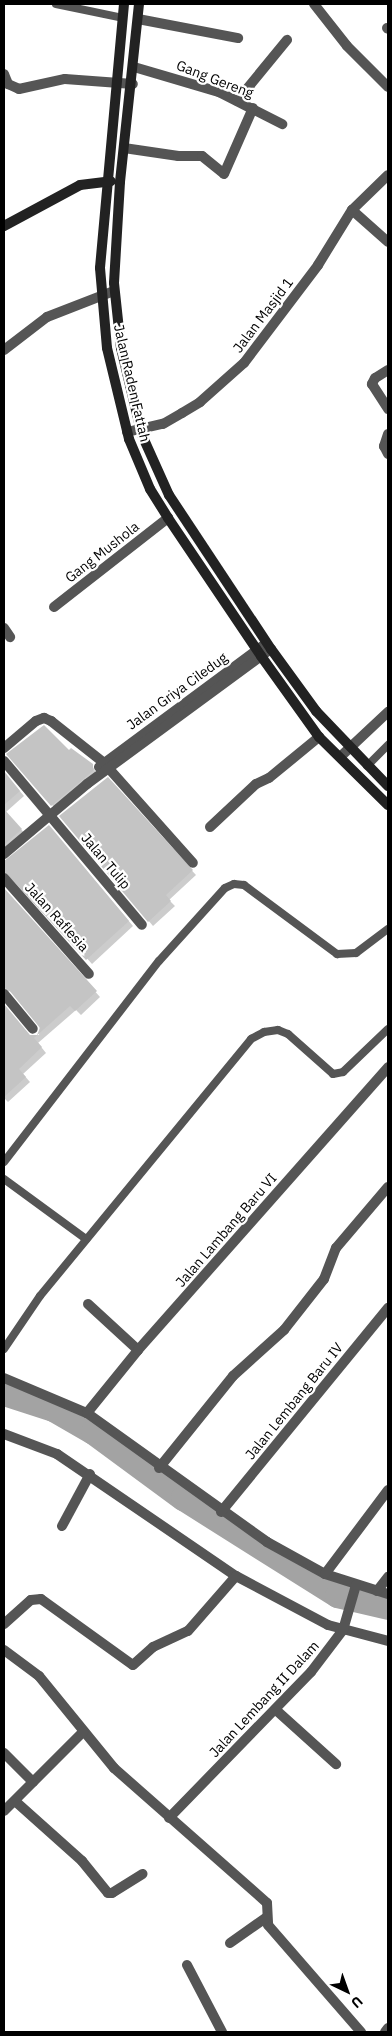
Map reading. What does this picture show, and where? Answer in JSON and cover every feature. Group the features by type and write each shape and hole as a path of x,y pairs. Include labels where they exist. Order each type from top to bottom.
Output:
{"main road":[{"name":"Jalan Raden Fattah","path":"124,4 119,82 101,233 101,295 107,348 128,432 138,463 168,518 259,653 319,737 388,805"},
{"name":"Jalan Raden Fattah","path":"139,4 133,84 120,182 114,291 121,348 140,428 169,495 269,646 316,711 349,748 388,786"},
{"path":"4,226 80,185 107,181 120,182"}],"street":[{"path":"314,4 363,62 388,87"},
{"path":"138,19 238,38"},
{"path":"237,101 287,40"},
{"name":"Gang Gereng","path":"134,67 185,80 253,108 282,124"},
{"path":"4,74 8,84 19,89 65,79 133,84"},
{"path":"124,148 178,156 202,156 224,174 253,108"},
{"name":"Jalan Masjid 1","path":"128,432 163,424 194,406 244,364 318,265 352,210 388,175"},
{"path":"352,210 388,242"},
{"path":"4,350 47,317 114,291"},
{"path":"388,370 375,378 372,384 388,409"},
{"path":"388,434 384,446 388,454"},
{"name":"Gang Mushola","path":"54,607 168,518"},
{"name":"Jalan Griya Ciledug","path":"4,854 106,766 269,646"},
{"path":"340,757 388,712"},
{"path":"4,748 44,718 106,766 193,863"},
{"path":"210,827 256,784 270,778 319,737"},
{"name":"Jalan Tulip","path":"4,761 142,925"},
{"name":"Jalan Raflesia","path":"4,878 89,974"},
{"path":"4,994 34,1029"},
{"name":"Jalan Lambang Baru VI","path":"87,1413 138,1350 388,1067"},
{"path":"159,1468 233,1376 284,1330 324,1279 341,1242 388,1187"},
{"path":"88,1304 138,1350"},
{"name":"Jalan Lembang Baru IV","path":"221,1512 388,1308"},
{"path":"4,1378 87,1413 159,1468 267,1542 355,1590 377,1591 388,1594"},
{"path":"4,1434 57,1454 90,1474 236,1576 345,1626 388,1641"},
{"path":"62,1526 90,1474"},
{"path":"326,1574 388,1490"},
{"path":"4,1624 31,1600 41,1599 132,1665 153,1647 188,1631 236,1576"},
{"path":"377,1591 388,1577"},
{"name":"Jalan Lembang II Dalam","path":"169,1818 276,1710 345,1626 355,1590"},
{"path":"4,1650 32,1668 114,1768 267,1903 270,1911 267,1917 230,1943"},
{"path":"276,1710 336,1764"},
{"path":"4,1811 83,1732"},
{"path":"4,1754 33,1782"},
{"path":"15,1801 82,1861 108,1893 112,1893 143,1874"},
{"path":"267,1917 268,1925 361,2032"},
{"path":"188,1965 222,2032"},
{"path":"384,2032 388,2028"}],"lane":[{"path":"56,4 123,18"},
{"path":"367,766 388,745"},
{"path":"4,1162 159,961 225,888 234,884 244,885 337,954 356,954 388,929"},
{"path":"4,1349 86,1238 251,1039 271,1031 288,1034 333,1074 343,1072 388,1029"},
{"path":"4,1179 86,1238"}],"building":[{"path":"44,725 69,750 71,748 93,764 93,771 51,806 6,754"},
{"path":"4,771 20,791 4,805"},
{"path":"108,777 193,870 166,895 171,901 148,922 59,816"},
{"path":"4,809 22,829 4,845"},
{"path":"49,825 129,921 86,960 4,871 4,861"},
{"path":"4,888 97,991 75,1011 70,1006 34,1038 42,1047 19,1069 26,1077 4,1097 4,1004 30,1035 37,1035 40,1028 9,990 4,987"}],"waterway":[{"path":"4,1393 53,1409 93,1432 183,1498 337,1595 388,1607"}]}
